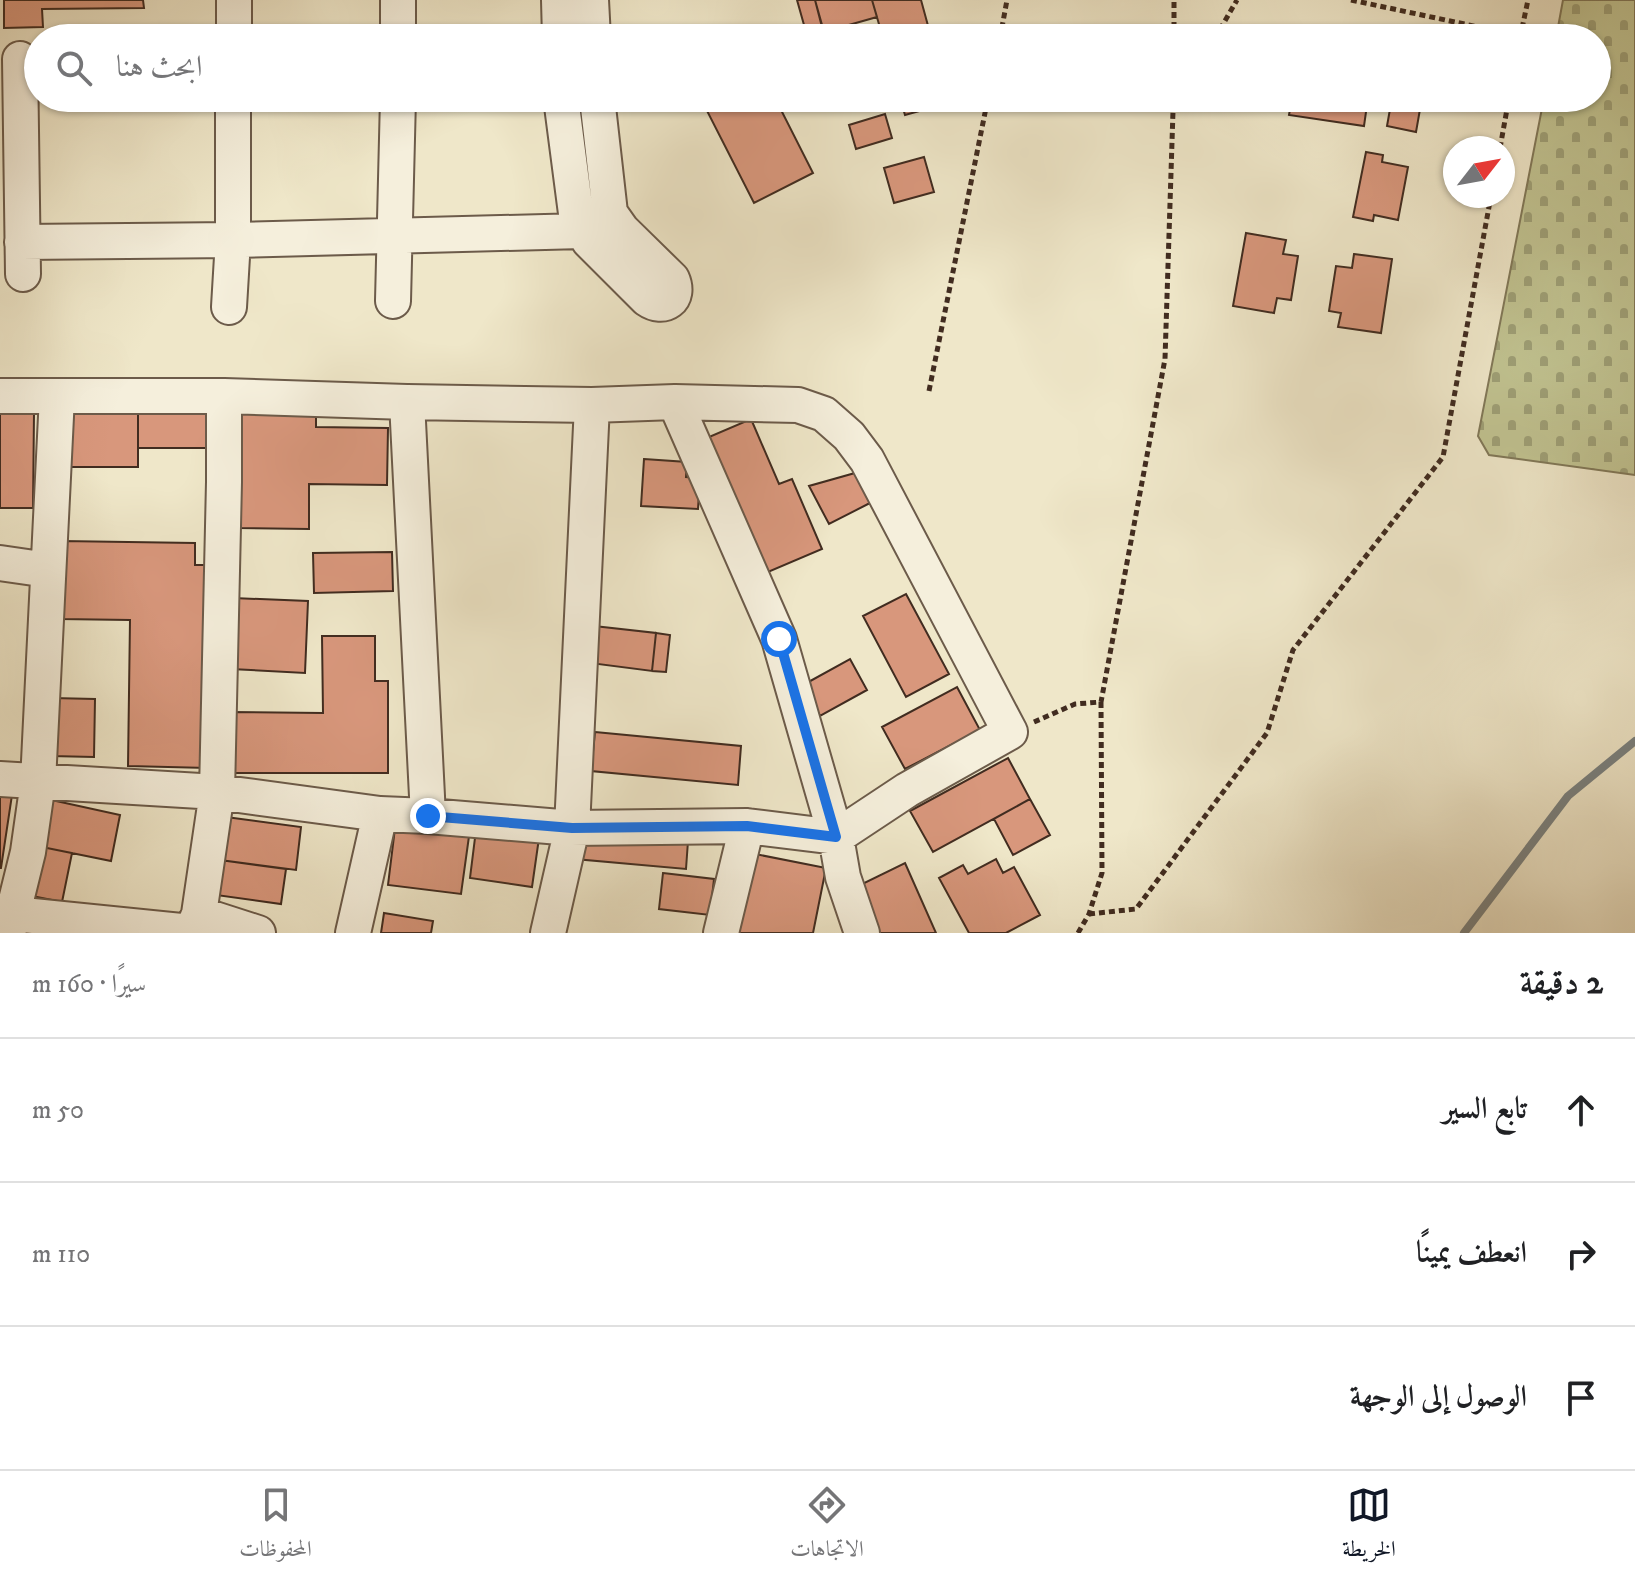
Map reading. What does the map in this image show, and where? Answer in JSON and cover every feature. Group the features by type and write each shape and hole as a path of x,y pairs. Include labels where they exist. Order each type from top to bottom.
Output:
{"street":[{"path":"234,0 234,24"},
{"path":"398,0 398,24"},
{"path":"559,0 560,24"},
{"path":"591,0 592,24"},
{"path":"25,112 23,258 233,240 582,231"},
{"path":"229,307 233,240 233,112"},
{"path":"393,301 398,112"},
{"path":"563,112 575,212 582,231 647,299 662,305 674,295 676,287 672,279 622,230 610,213 599,112"},
{"path":"0,396 224,396 592,405 675,402 798,405 824,414 849,436 867,460 1010,732 907,790 836,837 747,826 572,828 380,814 217,792 0,779"},
{"path":"57,396 38,782 28,852 11,923 194,926 258,933"},
{"path":"194,926 217,792 224,396"},
{"path":"407,402 428,816"},
{"path":"675,402 779,639 836,837 843,877 862,933"},
{"path":"548,933 572,828 592,405"},
{"path":"0,563 48,570"},
{"path":"353,933 380,814"},
{"path":"721,933 747,826"}],"path":[{"path":"1003,24 1007,0"},
{"path":"1174,0 1174,24"},
{"path":"1223,24 1237,0"},
{"path":"1351,0 1461,24"},
{"path":"1523,24 1528,0"},
{"path":"929,391 985,112"},
{"path":"1078,933 1089,914 1102,873 1101,702 1165,359 1173,112"},
{"path":"1502,136 1506,112"},
{"path":"1089,914 1136,909 1267,733 1293,650 1443,457 1489,208"},
{"path":"1010,732 1075,704 1101,702"}],"green space":[{"path":"1563,0 1635,0 1635,475 1489,455 1478,436 1541,112 1611,112 1611,24 1559,24"}],"building":[{"path":"4,0 143,0 144,8 42,9 43,24 4,28"},
{"path":"797,0 815,0 821,24 804,24"},
{"path":"815,0 872,0 877,17 852,24 822,24"},
{"path":"872,0 921,0 928,24 879,24"},
{"path":"708,112 782,112 813,173 754,203"},
{"path":"1290,112 1366,112 1364,126 1289,115"},
{"path":"1390,112 1420,112 1416,132 1387,126"},
{"path":"885,114 892,138 856,149 849,125"},
{"path":"1366,152 1383,155 1382,162 1408,167 1398,220 1374,215 1373,221 1353,217"},
{"path":"924,157 934,192 894,203 884,168"},
{"path":"1246,233 1286,240 1283,254 1298,256 1291,300 1277,298 1274,313 1233,306"},
{"path":"1354,254 1392,259 1381,333 1338,327 1341,313 1329,311 1336,266 1352,268"},
{"path":"60,405 138,406 138,467 60,467"},
{"path":"138,406 211,406 211,448 138,448"},
{"path":"239,408 316,409 316,427 388,428 387,485 309,484 309,529 238,528"},
{"path":"0,413 34,413 33,508 0,508"},
{"path":"751,419 779,484 792,479 822,549 768,572 709,437"},
{"path":"644,459 687,462 686,477 700,478 698,509 641,506"},
{"path":"855,473 870,503 829,524 809,486"},
{"path":"61,541 195,543 195,565 210,565 208,768 128,766 130,620 60,619"},
{"path":"392,552 393,591 314,593 313,553"},
{"path":"906,594 949,674 906,697 863,616"},
{"path":"233,598 308,601 305,673 231,669"},
{"path":"594,626 656,633 652,671 590,663"},
{"path":"656,633 670,635 666,672 652,671"},
{"path":"322,636 375,636 375,681 388,681 388,773 230,773 230,712 323,713"},
{"path":"850,659 867,690 820,716 803,685"},
{"path":"957,687 980,730 905,769 882,727"},
{"path":"52,698 95,699 94,757 51,756"},
{"path":"595,732 741,746 738,785 591,771"},
{"path":"1008,758 1030,799 933,852 910,811"},
{"path":"0,794 12,795 1,868 0,868"},
{"path":"47,799 120,815 111,861 37,846"},
{"path":"1030,799 1050,835 1013,855 994,819"},
{"path":"226,817 301,827 296,870 220,860"},
{"path":"396,820 470,829 461,894 388,885"},
{"path":"477,822 540,831 532,887 470,878"},
{"path":"578,830 688,841 686,869 575,859"},
{"path":"37,846 72,853 62,902 27,895"},
{"path":"750,853 826,868 813,933 734,933"},
{"path":"996,859 1003,873 1014,867 1040,915 1006,933 969,933 939,878 963,865 968,874"},
{"path":"220,860 286,869 281,904 216,895"},
{"path":"905,863 936,933 873,933 854,888"},
{"path":"663,873 714,879 710,915 659,909"},
{"path":"384,913 433,921 431,933 381,933"}],"waterway":[{"path":"1464,933 1568,796 1635,741"}],"route":[{"path":"428,816 572,828 747,826 836,837 779,639"}]}
